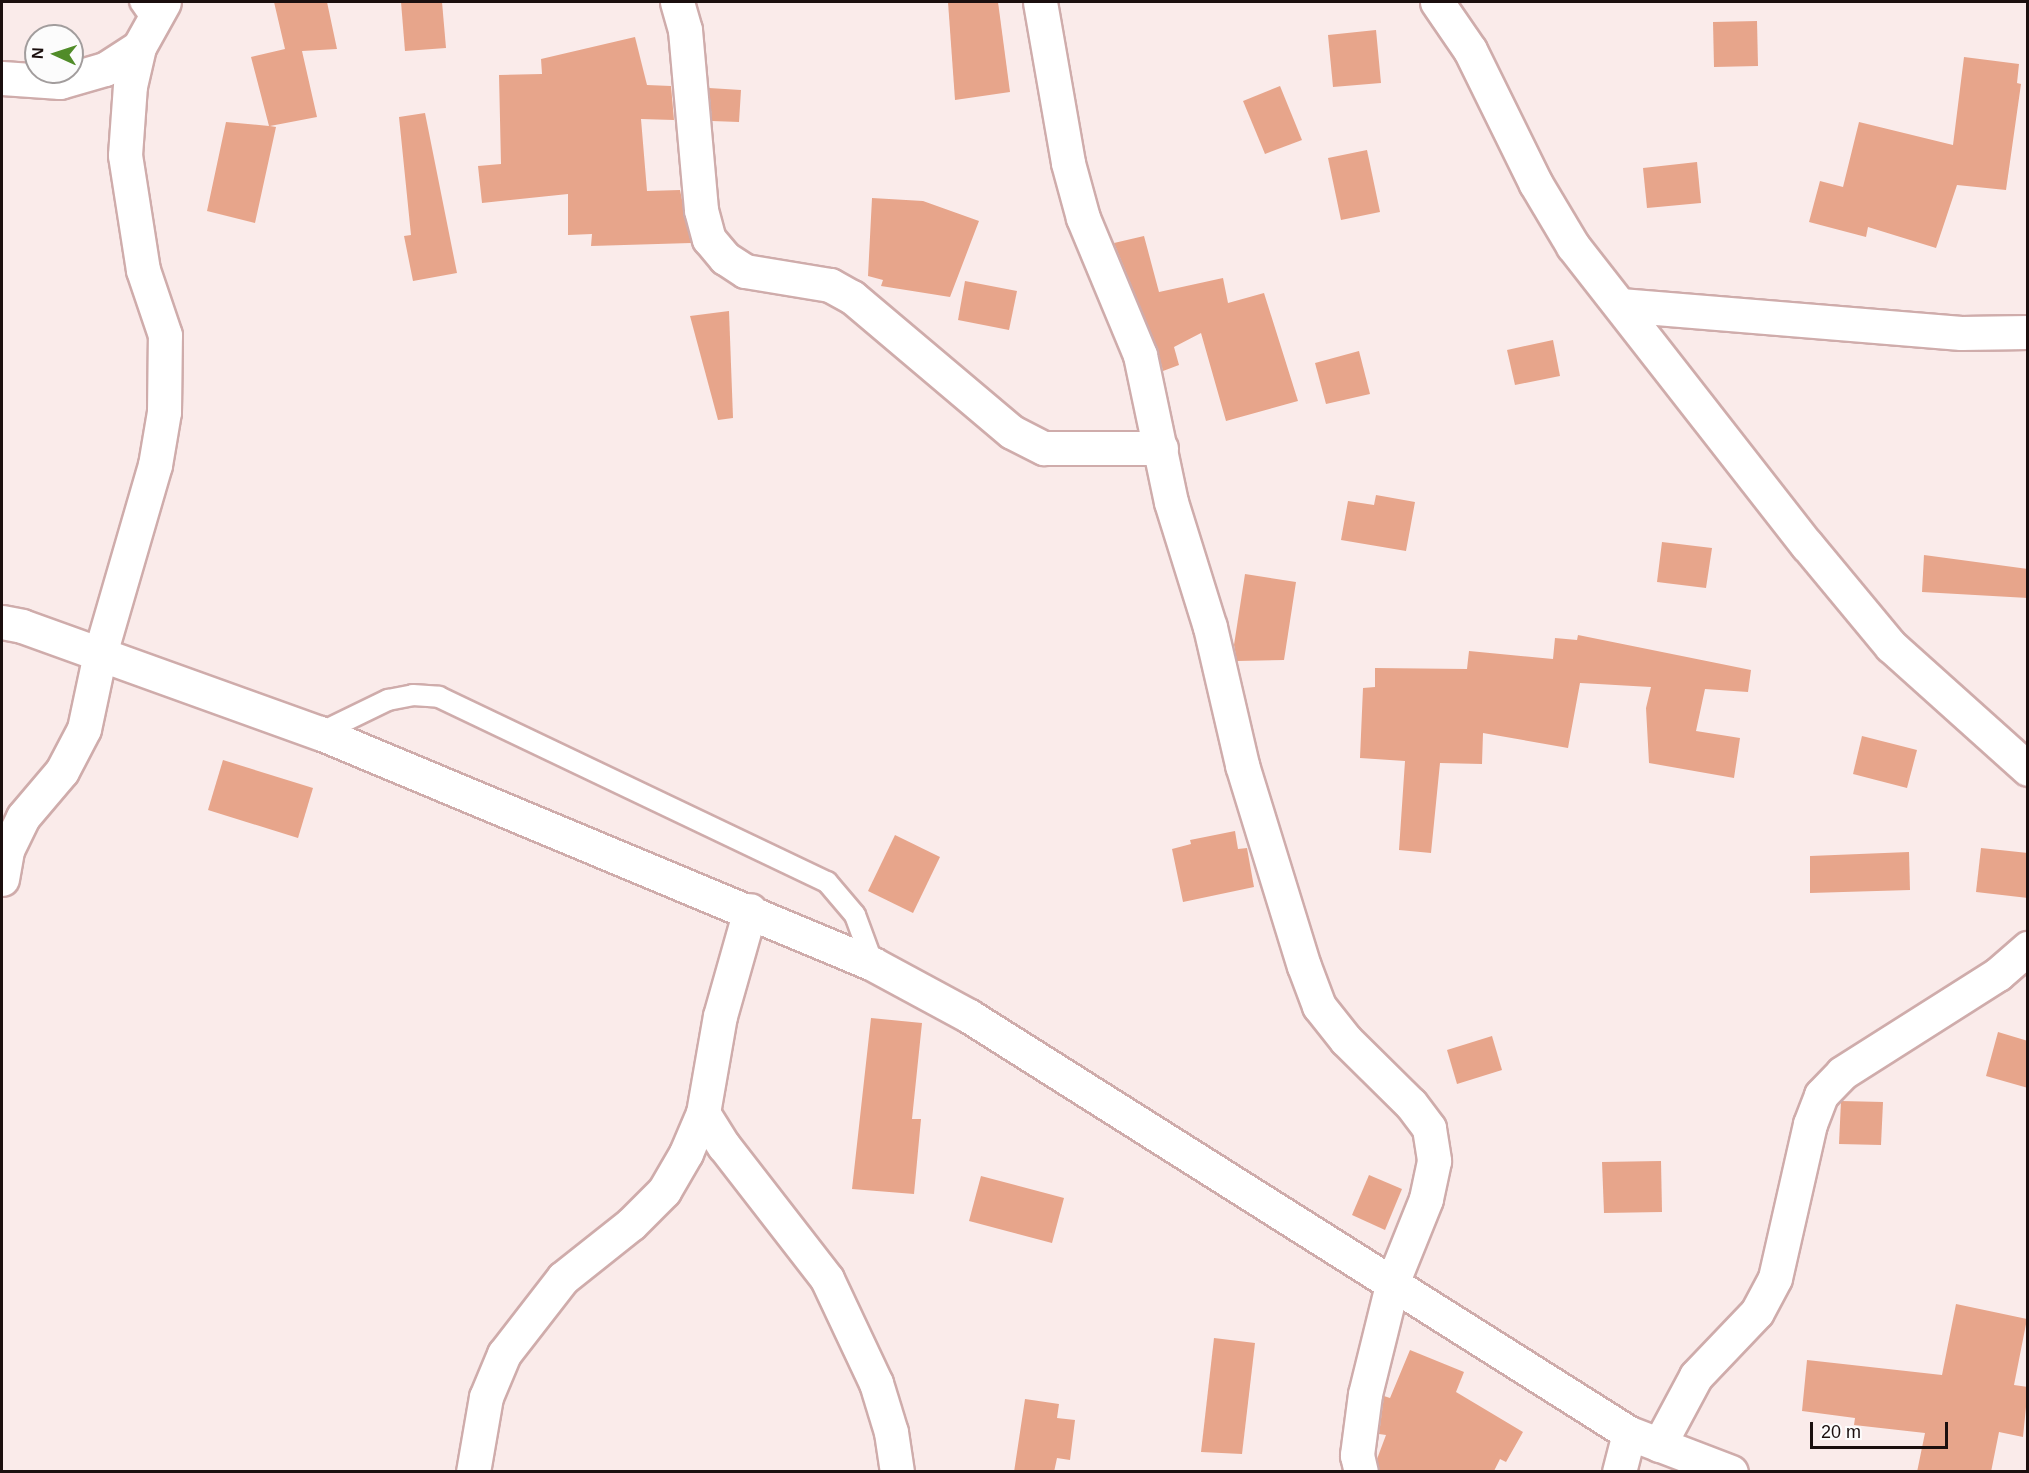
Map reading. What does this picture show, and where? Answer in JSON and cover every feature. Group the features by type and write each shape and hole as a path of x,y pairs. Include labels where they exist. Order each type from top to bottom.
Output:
{"street":[{"path":"677,2 685,30 700,210 709,239 725,258 745,271 830,285 852,297 1012,432 1044,448 1161,448"},
{"path":"1040,2 1068,164 1083,218 1140,355 1172,502 1210,627 1242,765 1319,1006 1346,1040 1411,1104 1429,1128 1434,1161 1426,1198 1393,1281 1365,1394 1357,1455 1361,1472"},
{"path":"1437,2 1470,50 1554,215 1573,246 1807,545 1891,646 2028,769"},
{"path":"2,78 60,82 105,69 148,17"},
{"path":"2,879 7,850 23,817 62,771 84,729 100,654 155,465 164,412 165,335 143,270 125,155 130,86 148,17"},
{"path":"1620,304 1961,333 2028,332"},
{"path":"2,622 100,654 320,733 750,910 873,964 969,1016 1393,1281 1528,1372 1629,1433 1731,1472"},
{"path":"473,1472 486,1397 504,1354 529,1316 563,1278 632,1224 664,1191 703,1113 720,1016 750,910"},
{"path":"1659,1445 1696,1376 1757,1312 1775,1278 1810,1124 1821,1095 1842,1073 1998,974 2028,948"},
{"path":"703,1113 724,1146 827,1279 876,1383 891,1432 897,1472"},
{"path":"1619,1472 1629,1433"}],"lane":[{"path":"320,733 388,700 413,695 439,697 827,882 855,915 873,964"}],"building":[{"path":"274,2 327,2 337,49 302,51 317,117 270,126 276,127 255,223 207,211 226,122 269,126 251,57 285,49"},
{"path":"401,2 442,2 446,48 405,51"},
{"path":"948,2 998,2 1010,92 955,100"},
{"path":"1757,21 1758,66 1714,67 1713,22"},
{"path":"1376,30 1381,83 1333,87 1328,35"},
{"path":"635,37 647,85 671,86 674,120 641,119 647,191 680,190 691,243 591,246 592,234 568,235 568,194 482,203 478,166 501,164 499,75 542,74 541,59"},
{"path":"1964,57 2019,64 2017,83 2021,84 2006,190 1957,185 1936,248 1868,227 1866,237 1809,222 1820,181 1843,187 1859,122 1953,145"},
{"path":"1280,86 1302,140 1265,154 1243,101"},
{"path":"709,88 741,90 739,122 712,121"},
{"path":"425,113 457,273 413,281 404,236 411,235 399,117"},
{"path":"1367,150 1380,212 1341,220 1328,158"},
{"path":"1697,162 1701,203 1647,208 1643,168"},
{"path":"872,198 923,201 979,221 950,297 881,286 883,280 868,276"},
{"path":"1144,236 1159,292 1223,278 1228,303 1264,293 1298,401 1226,421 1201,333 1174,347 1179,365 1163,371 1157,348 1114,243"},
{"path":"965,281 1017,291 1009,330 958,320"},
{"path":"729,311 733,418 718,420 690,316"},
{"path":"1553,340 1560,376 1515,385 1507,350"},
{"path":"1359,351 1370,394 1326,404 1315,363"},
{"path":"1376,495 1415,502 1406,551 1341,540 1348,501 1374,505"},
{"path":"1662,542 1712,548 1706,588 1657,582"},
{"path":"1924,555 2028,569 2028,598 1922,592"},
{"path":"1245,574 1296,582 1284,660 1237,661 1234,645"},
{"path":"1578,635 1751,670 1748,692 1705,689 1696,731 1740,738 1734,778 1649,763 1646,708 1651,687 1580,683 1568,748 1483,733 1482,764 1440,763 1431,853 1399,850 1405,761 1360,758 1363,688 1375,687 1375,668 1467,669 1469,651 1553,659 1555,638 1577,640"},
{"path":"1862,736 1917,750 1907,788 1853,774"},
{"path":"223,760 313,788 298,838 208,810"},
{"path":"1235,831 1238,849 1247,848 1254,887 1183,902 1172,849 1191,844 1190,840"},
{"path":"895,835 940,857 913,913 868,891"},
{"path":"1981,848 2028,853 2028,898 1976,892"},
{"path":"1909,852 1910,890 1810,893 1810,856"},
{"path":"871,1018 922,1023 912,1119 921,1119 914,1194 852,1189"},
{"path":"1998,1032 2028,1041 2028,1088 1986,1076"},
{"path":"1492,1036 1502,1070 1457,1084 1447,1050"},
{"path":"1841,1101 1883,1102 1881,1145 1839,1144"},
{"path":"1661,1161 1662,1212 1604,1213 1602,1162"},
{"path":"1369,1175 1402,1189 1385,1230 1352,1215"},
{"path":"981,1176 1064,1198 1052,1243 969,1221"},
{"path":"1956,1304 2027,1319 2014,1385 2028,1387 2023,1437 1999,1432 1991,1472 1917,1472 1925,1433 1854,1425 1855,1418 1802,1411 1807,1360 1942,1375"},
{"path":"1214,1338 1255,1343 1242,1454 1201,1452"},
{"path":"1410,1350 1464,1372 1456,1392 1523,1432 1506,1462 1500,1459 1494,1471 1379,1472 1377,1459 1386,1435 1379,1434 1384,1396 1390,1398"},
{"path":"1025,1399 1059,1404 1057,1418 1075,1420 1070,1460 1057,1458 1054,1472 1014,1472"}]}
